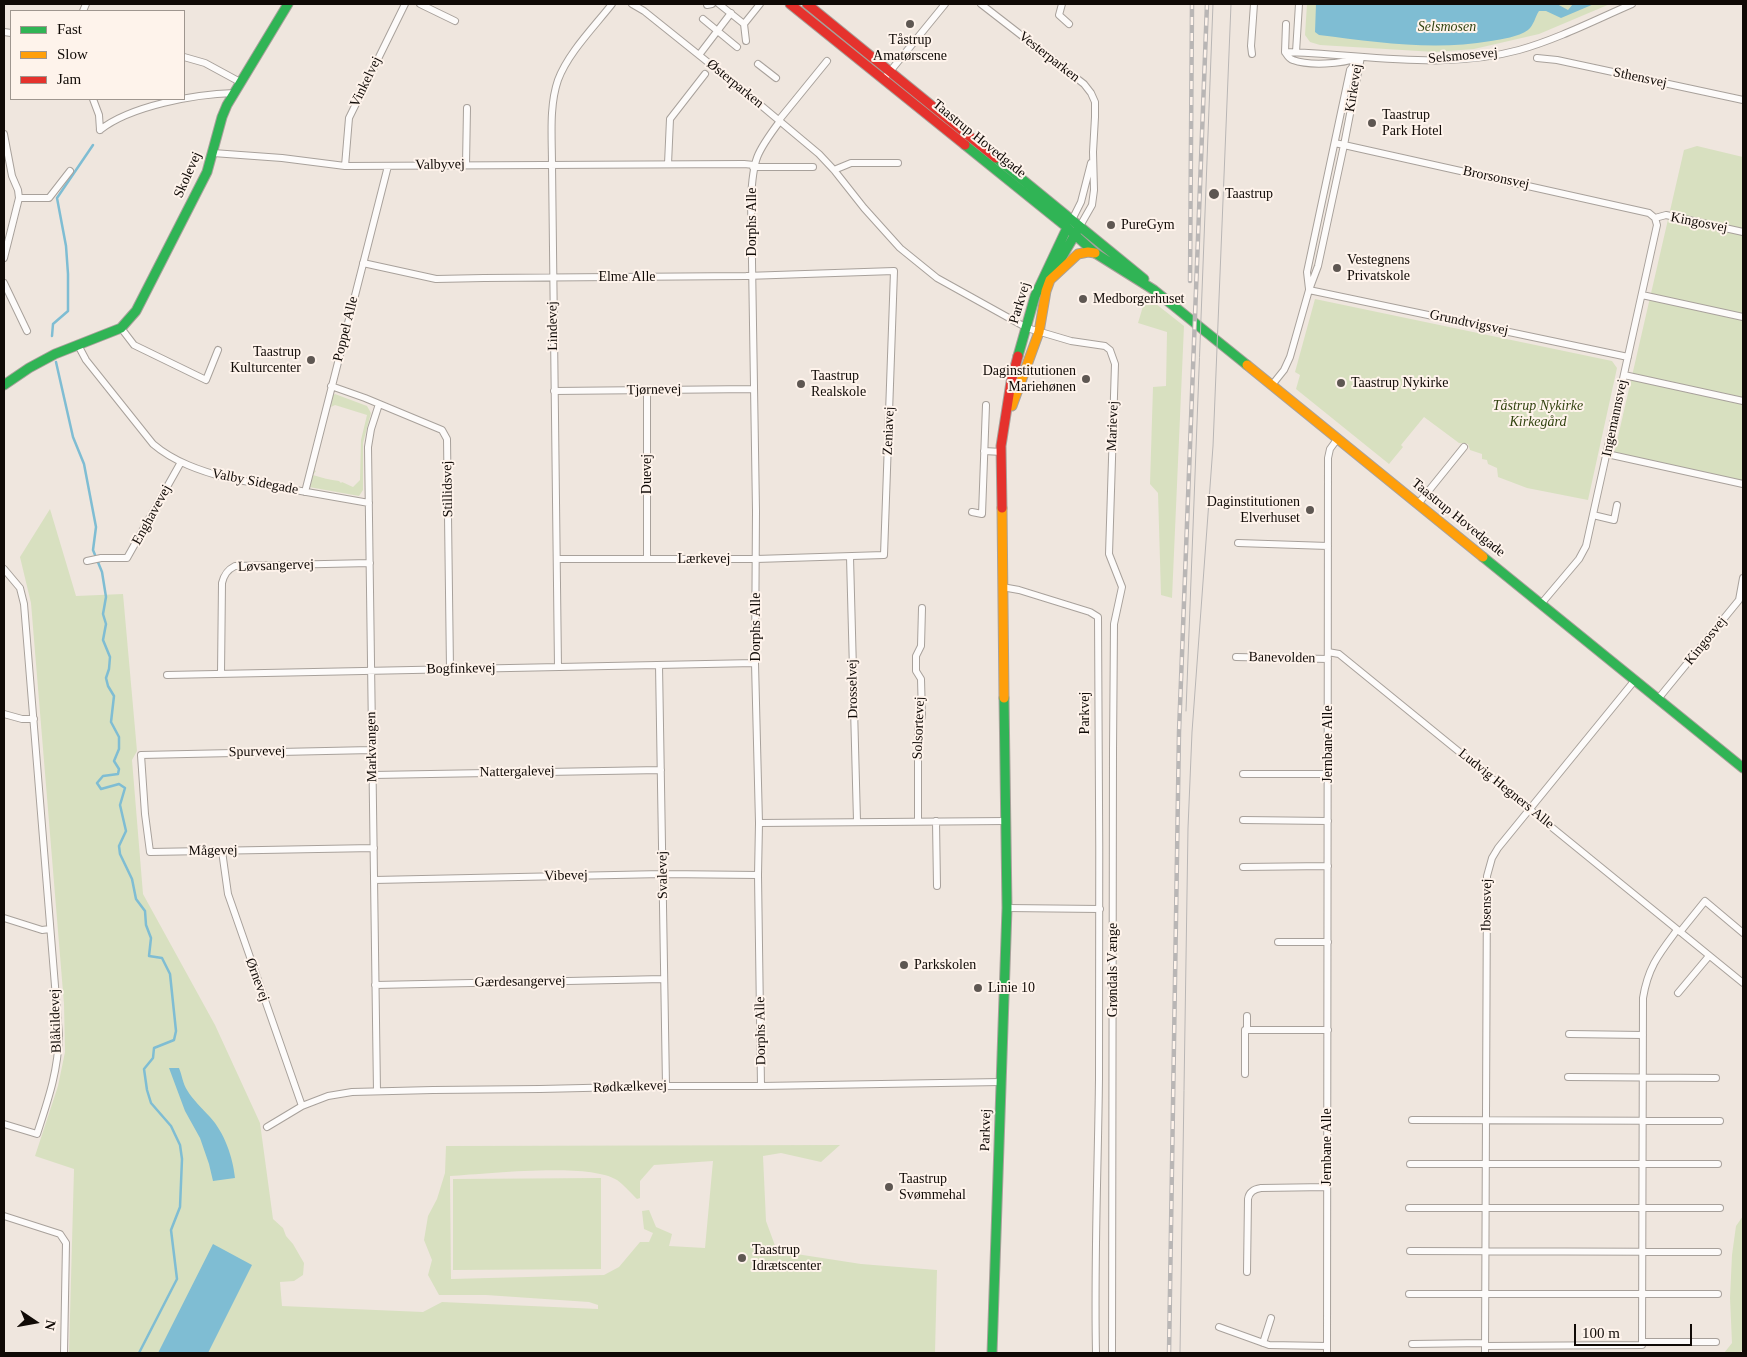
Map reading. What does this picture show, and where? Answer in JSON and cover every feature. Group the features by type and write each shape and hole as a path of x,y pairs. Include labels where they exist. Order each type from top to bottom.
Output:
{"street":[{"name":"Skolevej","path":"4,385 34,365 121,328 136,311 207,172 222,118 234,93 288,4"},
{"name":"Vinkelvej","path":"345,166 349,118 405,4"},
{"path":"420,4 455,21"},
{"name":"Lindevej","path":"558,667 554,391 553,104 558,79 569,59 612,4"},
{"name":"Østerparken","path":"632,4 699,55 819,154 900,248 937,278 1027,328"},
{"path":"719,4 744,24 746,41"},
{"path":"744,24 760,4"},
{"name":"Taastrup Hovedgade","path":"790,4 883,80 1069,224 1080,226 1145,279 1154,290"},
{"name":"Taastrup Hovedgade","path":"807,4 1069,224 1074,234 1095,253 1154,290 1743,768"},
{"path":"883,80 945,4"},
{"name":"Vesterparken","path":"982,4 1079,80 1091,92 1095,102 1096,117 1093,152 1093,199 1089,211 1080,226"},
{"path":"1062,4 1058,15 1069,24"},
{"path":"1252,54 1254,4"},
{"path":"1296,52 1299,4"},
{"name":"Selsmosevej","path":"1285,52 1441,60 1479,57 1519,50 1551,39 1632,4"},
{"path":"699,55 731,13"},
{"path":"703,19 737,47"},
{"path":"1286,24 1285,52 1291,60 1301,62 1347,62 1361,57"},
{"path":"185,57 205,63 240,82"},
{"name":"Kirkevej","path":"1309,290 1307,272 1350,70 1361,57"},
{"name":"Kirkevej","path":"1272,385 1284,370 1290,357 1309,290 1318,266 1361,57"},
{"name":"Sthensvej","path":"1537,58 1562,61 1743,100"},
{"name":"Dorphs Alle","path":"761,1086 751,200 753,166 762,144 827,61"},
{"path":"758,64 776,78"},
{"path":"668,164 670,118 705,74"},
{"path":"185,100 221,93 234,93"},
{"path":"93,100 99,115 100,130 115,119 144,109 182,100"},
{"path":"466,165 467,108"},
{"path":"4,134 12,176 19,198 4,258"},
{"name":"Brorsonsvej","path":"1335,143 1649,213 1655,218"},
{"name":"Vesterparken","path":"1069,224 1084,192 1093,152"},
{"name":"Valbyvej","path":"213,153 282,158 345,166 668,164 744,164 753,166"},
{"path":"834,170 851,163 898,163"},
{"name":"Poppel Alle","path":"305,492 388,166"},
{"name":"Dorphs Alle","path":"753,166 813,167"},
{"path":"19,198 49,198 70,172"},
{"name":"Kingosvej","path":"1655,218 1666,215 1743,232"},
{"name":"Ingemannsvej","path":"1541,604 1584,552 1657,225 1655,218"},
{"name":"Parkvej","path":"992,1353 1007,908 1001,446 1004,419 1012,382 1035,296 1069,224"},
{"name":"Parkvej","path":"1002,451 1012,403 1039,332 1046,291 1074,234 1080,226"},
{"name":"Parkvej","path":"1050,280 1078,254 1095,253"},
{"name":"Elme Alle","path":"363,263 436,279 752,276 894,271"},
{"name":"Zeniavej","path":"850,557 882,556 885,554 894,271"},
{"path":"4,282 26,331"},
{"name":"Grundtvigsvej","path":"1309,290 1628,356"},
{"path":"1642,295 1743,318"},
{"path":"121,328 134,345 206,380 218,350"},
{"name":"Marievej","path":"1027,328 1071,341 1104,346 1110,350 1114,357 1109,554 1122,587"},
{"name":"Valby Sidegade","path":"78,345 86,360 153,444 165,454 181,462 227,478 369,503"},
{"path":"1624,375 1743,401"},
{"name":"Stillidsvej","path":"331,386 442,430 447,439 450,669"},
{"name":"Tjørnevej","path":"554,391 754,389"},
{"name":"Duevej","path":"647,390 647,558"},
{"name":"Markvangen","path":"377,1091 368,447 371,429 379,404"},
{"path":"972,512 982,514 986,405"},
{"name":"Jernbane Alle","path":"1327,1350 1328,455 1338,438"},
{"path":"1418,504 1464,447"},
{"path":"984,451 1002,451"},
{"path":"1607,454 1743,484"},
{"name":"Enghavevej","path":"93,560 127,558 181,462"},
{"path":"1593,515 1614,520 1617,505"},
{"path":"1238,544 1328,546"},
{"name":"Lærkevej","path":"557,559 850,557"},
{"name":"Drosselvej","path":"850,557 856,821"},
{"name":"Løvsangervej","path":"221,673 222,583 229,569 235,566 370,563"},
{"name":"Blåkildevej","path":"4,569 20,588 24,604 59,1035 58,1062 54,1082 37,1134 4,1124"},
{"name":"Kingosvej","path":"1658,699 1741,600 1743,578"},
{"name":"Parkvej","path":"1002,587 1020,590 1084,610 1098,617 1100,909 1099,1093 1094,1284 1096,1353"},
{"name":"Grøndals Vænge","path":"1112,1353 1114,624 1122,587"},
{"name":"Solsortevej","path":"918,821 918,729 922,716 921,679 916,671 916,656 921,646 922,608"},
{"name":"Ludvig Hegners Alle","path":"1328,656 1339,654 1743,984"},
{"name":"Banevolden","path":"1236,657 1328,656"},
{"name":"Bogfinkevej","path":"166,675 756,663"},
{"name":"Svalevej","path":"659,665 666,1086"},
{"name":"Ibsensvej","path":"1485,1348 1487,876 1492,858 1498,848 1635,680"},
{"path":"4,714 34,720"},
{"name":"Spurvevej","path":"141,755 372,750"},
{"name":"Mågevej","path":"141,755 150,852 374,848"},
{"name":"Nattergalevej","path":"373,775 661,770"},
{"path":"1243,774 1328,774"},
{"path":"1243,820 1328,821"},
{"path":"936,821 937,886"},
{"path":"759,823 1006,821"},
{"name":"Ørnevej","path":"222,851 228,894 302,1106"},
{"path":"1243,867 1328,866"},
{"name":"Vibevej","path":"374,880 663,874 758,875"},
{"path":"1412,1344 1485,1348 1642,1345 1643,998 1646,983 1655,960 1705,901 1743,933"},
{"path":"1007,908 1100,909"},
{"path":"4,918 42,930 50,929"},
{"path":"1278,942 1328,942"},
{"path":"1678,993 1709,956"},
{"name":"Gærdesangervej","path":"375,985 664,979"},
{"path":"1247,1016 1248,1030"},
{"path":"1245,1074 1245,1030 1328,1030"},
{"path":"1569,1034 1643,1035"},
{"path":"1568,1077 1716,1078"},
{"name":"Rødkælkevej","path":"267,1127 302,1106 328,1096 352,1092 1001,1082"},
{"path":"1412,1120 1720,1121"},
{"path":"1410,1164 1718,1164"},
{"path":"1247,1272 1248,1199 1250,1193 1257,1188 1327,1187"},
{"path":"1409,1208 1720,1208"},
{"path":"4,1216 60,1234 66,1243 64,1353"},
{"path":"1410,1250 1718,1252"},
{"path":"1409,1294 1718,1294"},
{"path":"1263,1343 1271,1318"},
{"path":"1219,1327 1269,1345 1327,1350"},
{"path":"1642,1342 1716,1342"}],"green space":[{"name":"Selsmosen","path":"1307,4 1610,4 1539,34 1474,49 1435,52 1320,45 1310,42 1305,35"},
{"path":"1697,146 1743,157 1743,481 1614,454 1684,150"},
{"path":"1146,296 1184,326 1172,598 1161,595 1158,493 1150,484 1153,387 1166,386 1167,332 1138,323"},
{"name":"Tåstrup Nykirke Kirkegård","path":"1315,299 1612,361 1617,368 1588,500 1527,488 1498,477 1497,468 1488,464 1487,460 1482,459 1482,454 1470,450 1468,444 1459,443 1424,417 1401,445 1403,447 1389,464 1296,389 1300,375 1295,372"},
{"path":"335,394 367,406 371,413 363,443 363,490 359,496 309,487 314,470 316,471 313,475 339,481 353,487 360,480 361,440 367,415 335,405 331,407 333,395"},
{"path":"50,509 76,596 123,594 137,751 132,760 143,894 215,1025 260,1123 273,1219 283,1228 286,1236 304,1263 303,1275 294,1281 280,1282 282,1306 423,1312 442,1302 598,1309 598,1305 589,1302 486,1295 439,1295 428,1275 432,1260 424,1240 428,1216 437,1199 445,1173 446,1146 840,1145 821,1162 781,1153 763,1156 766,1221 777,1251 861,1264 937,1270 935,1353 69,1353 74,1169 35,1156 58,1086 65,1052 64,1004 31,603 20,557","holes":["713,1161 705,1248 669,1246 672,1234 656,1227 649,1210 642,1211 644,1229 653,1233 649,1242 640,1242 619,1267 604,1275 451,1279 450,1176 536,1170 584,1172 603,1175 617,1180 637,1199 640,1198 640,1181 654,1165"]},
{"path":"601,1178 601,1269 453,1270 453,1179"},
{"path":"1743,1216 1743,1349 1740,1353 1724,1353 1732,1343 1730,1298 1732,1255 1736,1226"}],"water":[{"name":"Selsmosen","path":"1316,4 1557,4 1568,10 1573,4 1594,4 1561,18 1546,11 1539,11 1528,30 1510,37 1469,44 1426,45 1383,43 1319,35 1315,32"},
{"path":"169,1068 179,1068 189,1094 220,1130 230,1153 235,1178 213,1181 200,1138 185,1111"},
{"path":"213,1244 252,1265 208,1353 158,1353"}],"waterway":[{"path":"52,336 53,324 68,311 66,246 57,198 93,145"},
{"path":"56,362 73,437 84,464 96,527 93,550 102,572 106,597 103,614 106,624 103,640 110,657 106,678 114,696 111,722 119,737 119,749 114,761 119,769 118,774 103,776 97,783 101,789 119,784 125,788 120,805 126,831 119,846 120,854 132,879 136,899 145,911 146,925 151,938 149,956 162,958 170,974 176,1031 174,1040 154,1048 153,1058 144,1069 151,1103 171,1126 180,1145 182,1159 180,1207 171,1230 177,1279 139,1353"}],"tram line":[{"path":"1186,711 1213,4"},
{"path":"1180,1353 1188,828 1192,732 1213,446 1231,4"}],"railway":[{"path":"1190,281 1192,4"},
{"path":"1169,1353 1179,732 1207,4"}],"traffic: fast":[{"path":"4,385 29,368 55,354 121,328 136,311 207,172 227,105 288,4"},
{"path":"965,145 1063,224 1095,253 1154,290 1247,365"},
{"path":"996,158 1144,279"},
{"path":"1018,356 1035,296 1067,228"},
{"path":"1051,276 1077,231"},
{"path":"1483,557 1743,768"},
{"path":"992,1353 1007,908 1004,698"}],"traffic: slow":[{"path":"1012,406 1039,332 1046,291 1050,280 1078,254 1095,253"},
{"path":"1247,365 1483,557"},
{"path":"1002,508 1004,698"}],"traffic: jam":[{"path":"790,4 965,145"},
{"path":"807,4 996,158"},
{"path":"1002,508 1001,446 1011,382 1018,356"}],"place":[{"name":"Tåstrup Amatørscene","path":"910,24"},
{"name":"Taastrup Park Hotel","path":"1372,123"},
{"name":"Taastrup","path":"1214,194"},
{"name":"PureGym","path":"1111,225"},
{"name":"Vestegnens Privatskole","path":"1337,268"},
{"name":"Medborgerhuset","path":"1083,299"},
{"name":"Taastrup Kulturcenter","path":"311,360"},
{"name":"Daginstitutionen Mariehønen","path":"1086,379"},
{"name":"Taastrup Nykirke","path":"1341,383"},
{"name":"Taastrup Realskole","path":"801,384"},
{"name":"Daginstitutionen Elverhuset","path":"1310,510"},
{"name":"Parkskolen","path":"904,965"},
{"name":"Linie 10","path":"978,988"},
{"name":"Taastrup Svømmehal","path":"889,1187"},
{"name":"Taastrup Idrætscenter","path":"742,1258"}]}
